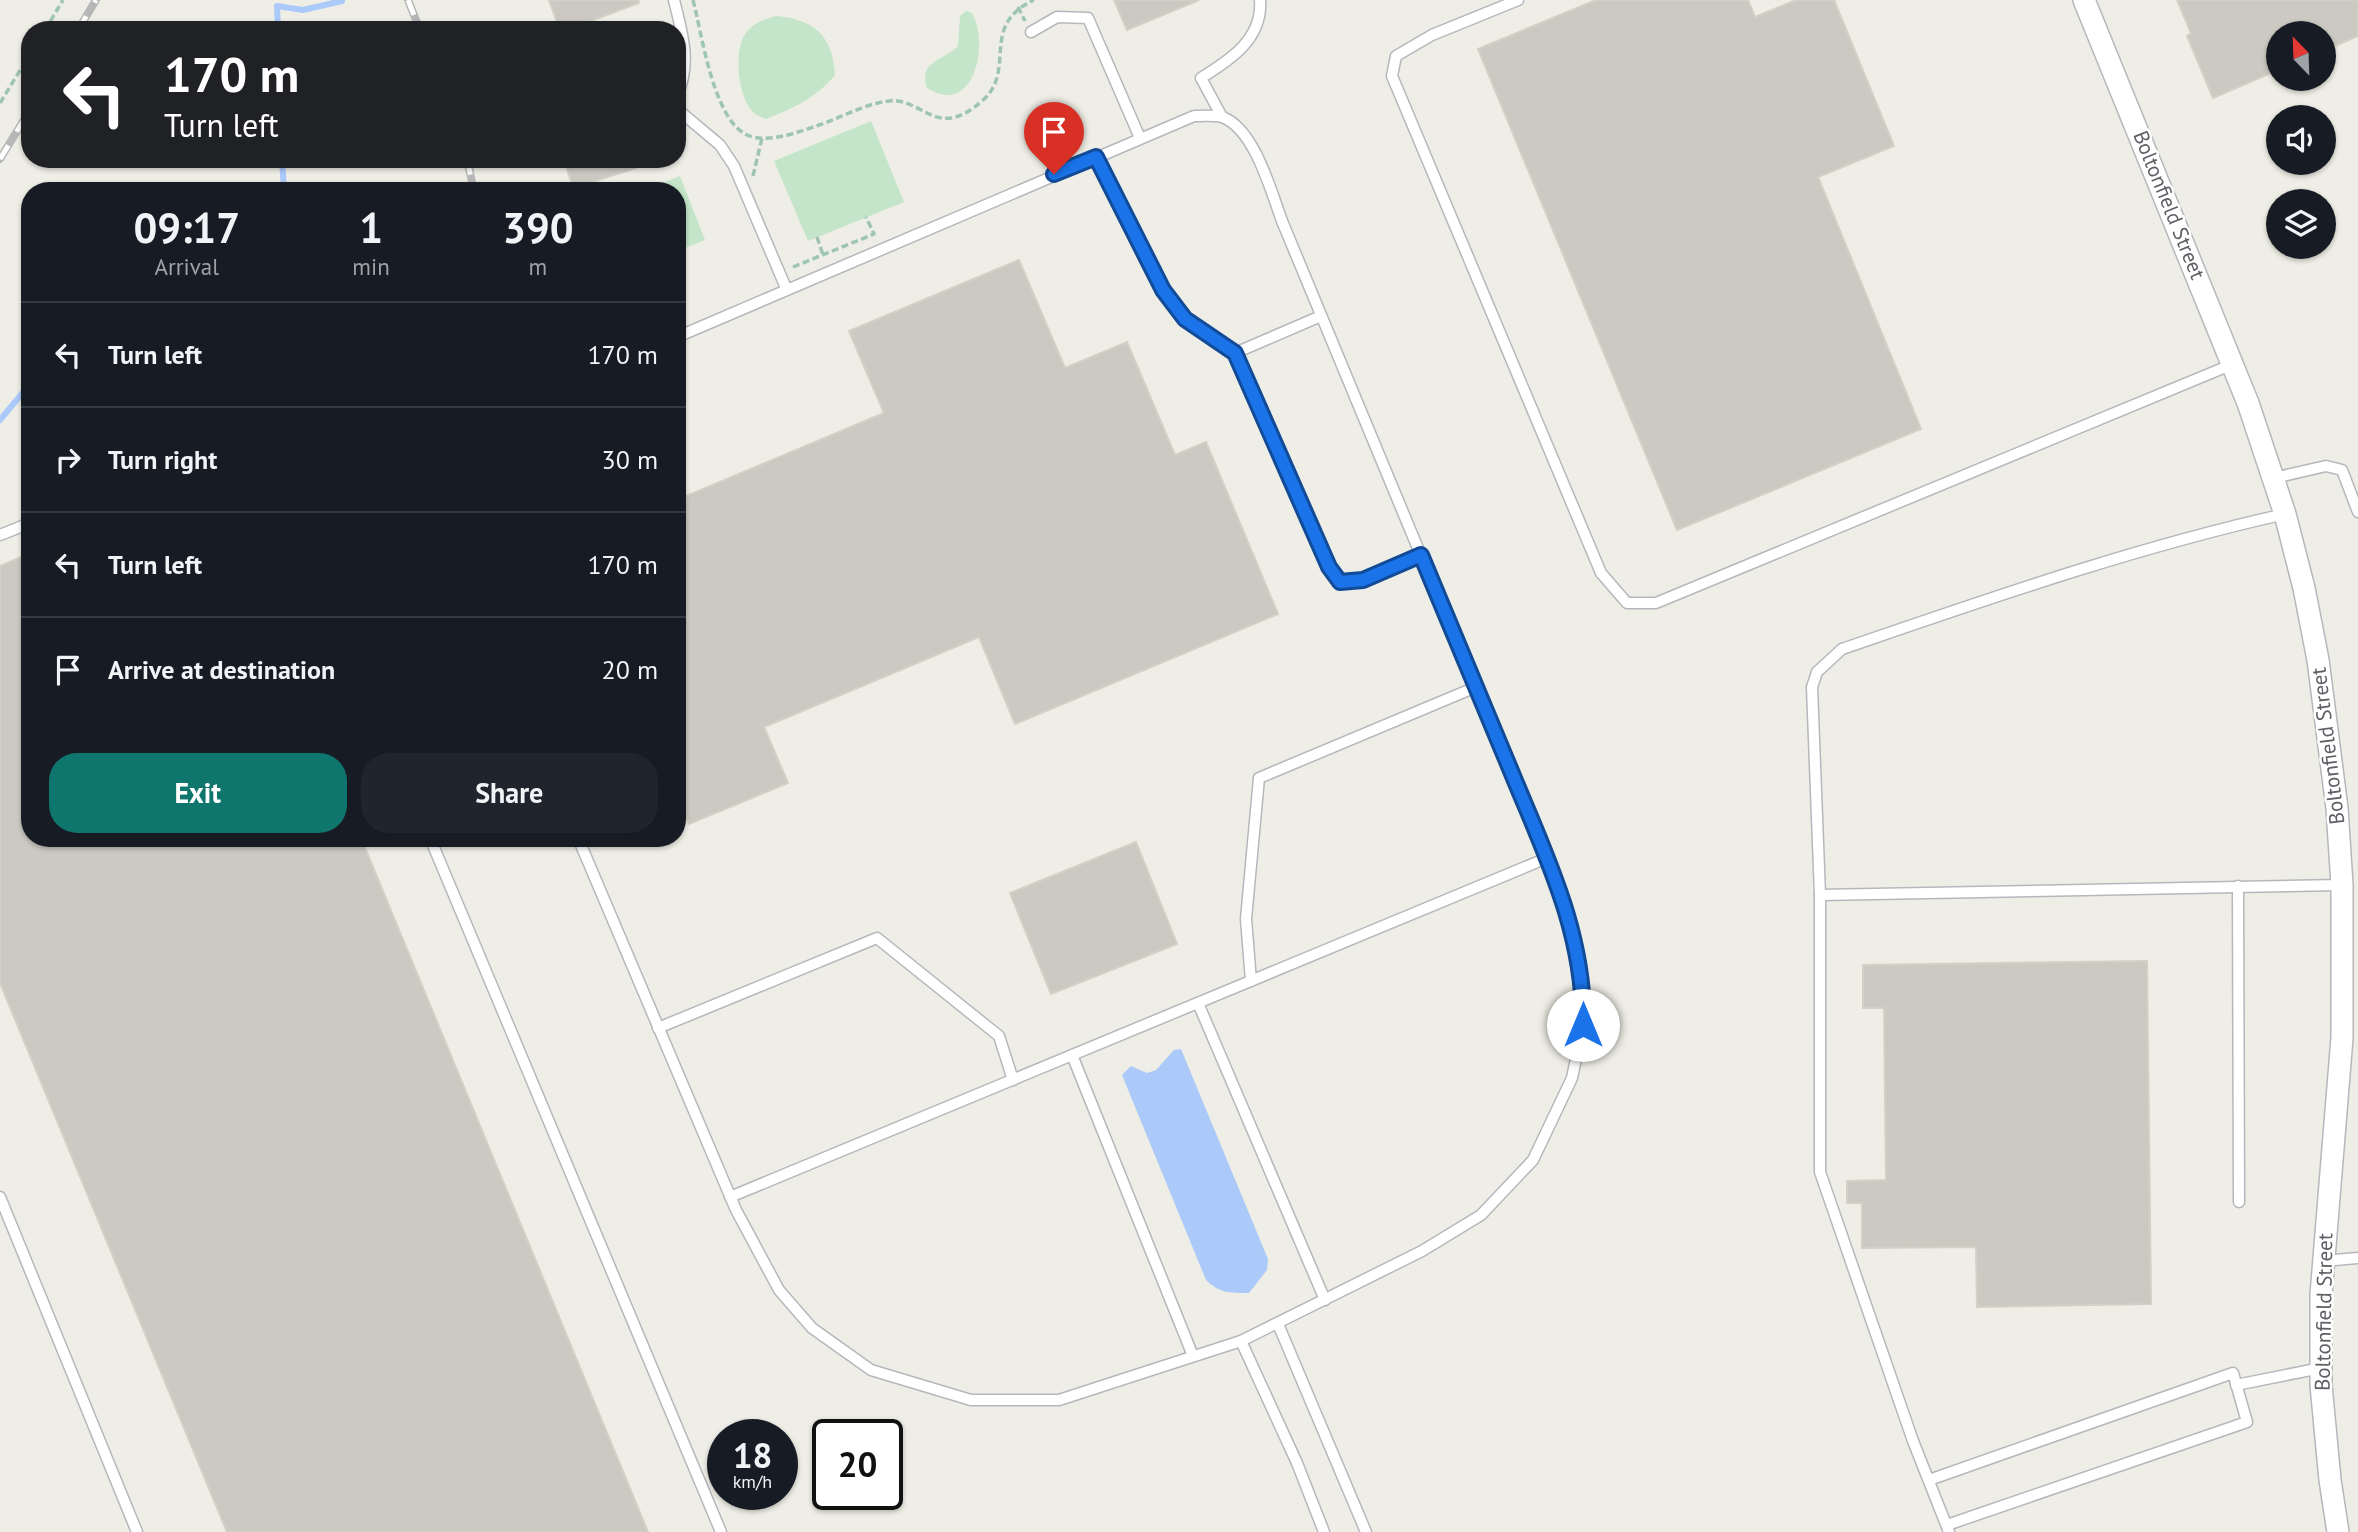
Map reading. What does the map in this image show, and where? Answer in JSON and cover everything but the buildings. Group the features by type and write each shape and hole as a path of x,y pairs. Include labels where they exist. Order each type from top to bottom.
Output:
{"street":[{"name":"Boltonfield Street","path":"2084,0 2233,364 2274,478 2304,588 2318,660 2337,808 2350,950 2322,1262 2321,1368 2331,1530"}],"lane":[{"path":"674,0 679,21"},
{"path":"582,847 730,1197 779,1290 812,1328 871,1370 971,1400 1059,1400 1241,1341 1278,1324 1422,1251 1480,1215 1533,1160 1572,1078 1583,1025 1584,997 1580,961 1564,900 1321,316 1253,145 1222,117 1201,78 1230,60 1249,41 1261,11 1260,0"},
{"path":"1518,0 1432,35 1396,56 1392,76 1601,573 1627,603 1656,603 2233,364"},
{"path":"1031,32 1057,17 1088,18 1140,138"},
{"path":"686,333 1194,116 1222,117"},
{"path":"686,117 720,145 734,166 786,288"},
{"path":"1096,157 1163,290 1185,319 1235,353 1329,567 1340,582 1363,580 1421,555"},
{"path":"1235,353 1321,316"},
{"path":"2274,478 2326,466 2342,470 2358,512"},
{"path":"1928,1480 2233,1373 2247,1422 1948,1529 1928,1480 1820,1172 1820,895 1812,687 1817,672 1842,649 2059,575 2192,535 2284,514"},
{"path":"0,536 21,527"},
{"path":"1251,981 1246,919 1259,778 1476,687"},
{"path":"434,847 721,1532"},
{"path":"730,1197 1547,858"},
{"path":"1820,895 2342,885"},
{"path":"2238,886 2239,1202"},
{"path":"658,1028 877,938 999,1037 1013,1080"},
{"path":"1198,1003 1325,1300"},
{"path":"1072,1055 1193,1356"},
{"path":"0,1197 137,1532"},
{"path":"2322,1262 2358,1258"},
{"path":"1278,1324 1366,1532"},
{"path":"1241,1341 1297,1463 1324,1532"},
{"path":"2236,1385 2321,1368"}],"path":[{"path":"50,21 63,0"},
{"path":"693,0 718,97 726,114 747,135 762,138 793,134 873,103 894,101 933,118 954,117 968,111 984,100 994,84 1000,65 1000,43 1005,24 1018,8 1034,0"},
{"path":"0,103 21,69"},
{"path":"758,188 753,176 762,138"},
{"path":"790,268 874,234 866,217"},
{"path":"817,237 823,255"}],"green space":[{"path":"966,11 972,13 977,26 978,58 974,73 967,86 956,93 943,95 927,88 926,72 929,66 958,46 960,16"},
{"path":"776,16 801,21 819,32 830,50 835,75 804,102 766,119 753,112 747,104 738,63 741,43 750,28 762,20"},
{"path":"871,121 904,202 808,241 774,161"},
{"path":"680,176 682,182 665,182"},
{"path":"686,191 705,240 686,247"}],"water":[{"path":"1181,1049 1268,1259 1267,1270 1249,1293 1225,1291 1206,1280 1122,1075 1131,1066 1147,1073 1156,1070 1174,1050"}],"waterway":[{"path":"278,21 277,6 303,10 342,1"},
{"path":"283,168 283,182"},
{"path":"0,420 21,395"}],"railway":[{"path":"83,21 96,0"},
{"path":"408,0 416,21"},
{"path":"0,159 21,125"},
{"path":"469,168 472,182"}],"route":[{"path":"1054,174 1096,157 1163,290 1185,319 1235,353 1329,567 1340,582 1363,580 1421,555 1564,900 1580,961 1584,997 1583,1025"}]}
